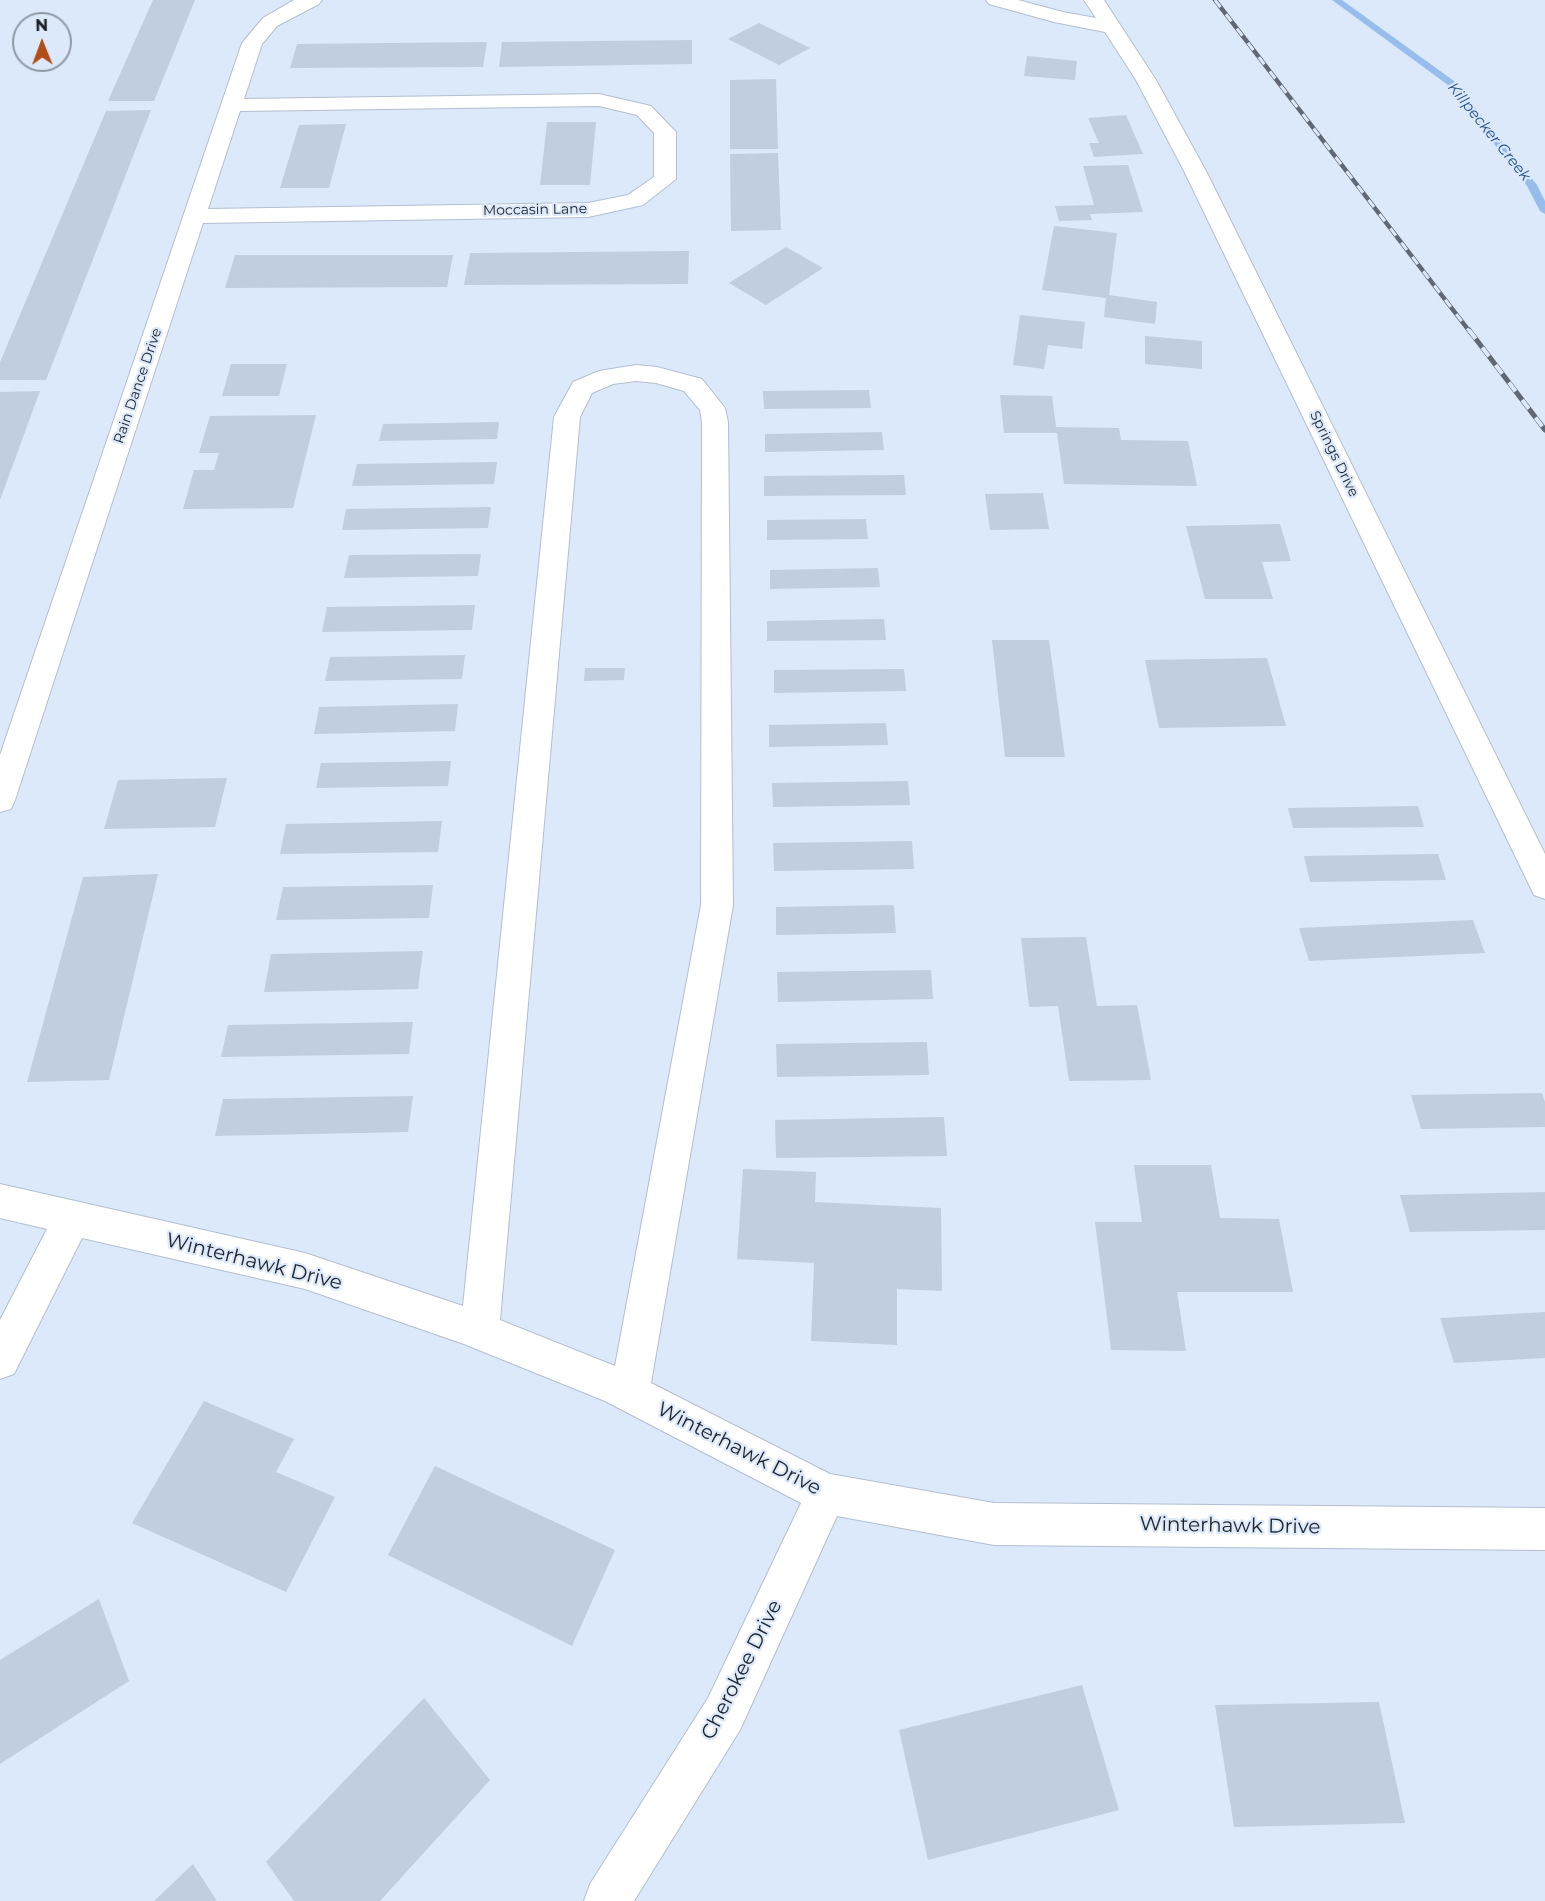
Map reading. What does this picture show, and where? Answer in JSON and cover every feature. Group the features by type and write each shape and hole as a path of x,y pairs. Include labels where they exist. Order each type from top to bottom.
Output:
{"street":[{"name":"Rain Dance Drive","path":"0,800 252,43 270,22 312,0"},
{"path":"996,0 1061,18 1112,27"},
{"name":"Springs Drive","path":"1094,0 1146,80 1195,171 1545,886"},
{"name":"Moccasin Lane","path":"195,216 588,210 635,200 665,179 665,132 644,110 599,100 232,105"},
{"path":"480,1330 567,417 582,388 608,377 636,373 657,375 693,385 712,408 715,422 717,905 630,1393"},
{"name":"Winterhawk Drive","path":"0,1201 306,1271 480,1330 630,1393 826,1494 994,1524 1545,1529"},
{"path":"0,1360 72,1218"},
{"name":"Cherokee Drive","path":"607,1901 724,1714 826,1494"}],"building":[{"path":"153,0 195,0 154,101 108,101"},
{"path":"759,23 810,48 779,65 728,39"},
{"path":"692,40 692,64 499,67 502,42"},
{"path":"487,42 483,67 290,68 297,44"},
{"path":"1027,56 1077,61 1075,80 1024,76"},
{"path":"776,79 778,149 730,149 730,80"},
{"path":"151,110 46,380 0,380 0,362 106,111"},
{"path":"1126,115 1143,154 1094,157 1089,143 1099,143 1088,118"},
{"path":"547,122 596,122 590,185 540,185"},
{"path":"346,124 329,188 280,188 299,125"},
{"path":"778,153 781,230 731,231 730,154"},
{"path":"1128,165 1143,212 1090,214 1092,220 1059,221 1055,206 1094,205 1083,166"},
{"path":"1054,226 1117,233 1109,295 1157,302 1155,324 1104,317 1106,298 1042,290"},
{"path":"786,247 823,268 766,305 729,283"},
{"path":"689,251 688,284 464,285 470,253"},
{"path":"235,255 453,255 447,287 225,288"},
{"path":"1020,315 1085,322 1082,349 1048,345 1044,369 1013,365"},
{"path":"1145,336 1202,341 1202,369 1145,364"},
{"path":"231,364 287,364 279,396 222,396"},
{"path":"869,390 871,408 764,409 763,391"},
{"path":"40,391 0,500 0,392"},
{"path":"1000,395 1052,396 1056,427 1119,428 1121,440 1188,441 1197,486 1064,484 1057,433 1004,433"},
{"path":"316,415 293,508 183,509 194,470 214,470 219,453 199,453 210,416"},
{"path":"499,422 497,439 379,441 383,424"},
{"path":"882,432 884,450 765,452 765,434"},
{"path":"497,462 494,484 352,486 357,464"},
{"path":"904,475 906,495 764,496 764,476"},
{"path":"1043,493 1049,529 990,530 985,494"},
{"path":"491,507 488,528 342,530 346,509"},
{"path":"866,519 868,539 767,540 767,520"},
{"path":"1280,524 1291,561 1262,562 1273,599 1205,599 1186,526"},
{"path":"481,554 478,576 344,578 349,555"},
{"path":"878,568 880,587 770,589 770,570"},
{"path":"475,605 472,630 322,632 327,607"},
{"path":"884,619 886,640 767,641 767,621"},
{"path":"992,640 1049,640 1065,757 1005,757"},
{"path":"465,655 462,679 325,681 330,657"},
{"path":"1267,658 1286,726 1159,728 1145,660"},
{"path":"585,668 625,668 624,680 584,681"},
{"path":"904,669 906,691 774,693 774,670"},
{"path":"458,704 455,731 314,734 319,707"},
{"path":"886,723 888,745 769,747 769,725"},
{"path":"451,761 448,786 316,788 321,763"},
{"path":"227,778 215,827 104,829 118,780"},
{"path":"908,781 910,805 773,807 772,783"},
{"path":"1418,806 1424,827 1293,828 1288,808"},
{"path":"442,821 438,852 280,854 286,824"},
{"path":"912,841 914,869 774,871 773,843"},
{"path":"1438,854 1446,880 1310,882 1304,856"},
{"path":"158,874 109,1080 27,1082 83,877"},
{"path":"433,885 429,918 276,920 283,887"},
{"path":"894,905 896,933 776,935 776,907"},
{"path":"1473,920 1485,953 1309,961 1299,928"},
{"path":"1086,937 1097,1006 1137,1005 1151,1080 1069,1081 1058,1006 1029,1007 1021,938"},
{"path":"423,951 418,989 264,992 271,954"},
{"path":"931,970 933,999 778,1002 777,972"},
{"path":"413,1022 409,1054 221,1057 228,1025"},
{"path":"927,1042 929,1075 777,1077 776,1044"},
{"path":"1542,1093 1545,1102 1545,1127 1421,1129 1411,1095"},
{"path":"413,1096 408,1132 215,1136 223,1099"},
{"path":"944,1117 947,1156 776,1158 775,1120"},
{"path":"1134,1165 1211,1165 1220,1218 1279,1219 1293,1292 1177,1292 1186,1351 1111,1350 1095,1222 1142,1222"},
{"path":"743,1169 816,1172 815,1202 941,1208 942,1291 897,1289 897,1345 811,1341 814,1263 737,1259"},
{"path":"1545,1192 1545,1230 1410,1232 1400,1195"},
{"path":"1545,1312 1545,1358 1454,1363 1440,1318"},
{"path":"204,1401 294,1439 276,1472 335,1497 286,1592 132,1523"},
{"path":"435,1466 615,1550 572,1646 388,1555"},
{"path":"99,1599 129,1681 0,1764 0,1660"},
{"path":"1082,1685 1119,1810 928,1860 899,1730"},
{"path":"424,1698 490,1780 380,1901 294,1901 266,1862"},
{"path":"1379,1702 1405,1823 1234,1827 1215,1705"},
{"path":"193,1864 217,1901 154,1901"}],"waterway":[{"name":"Killpecker Creek","path":"1336,0 1451,83 1532,185 1545,211"}],"railway":[{"path":"1215,0 1470,332"},
{"path":"1469,330 1545,430"}]}
